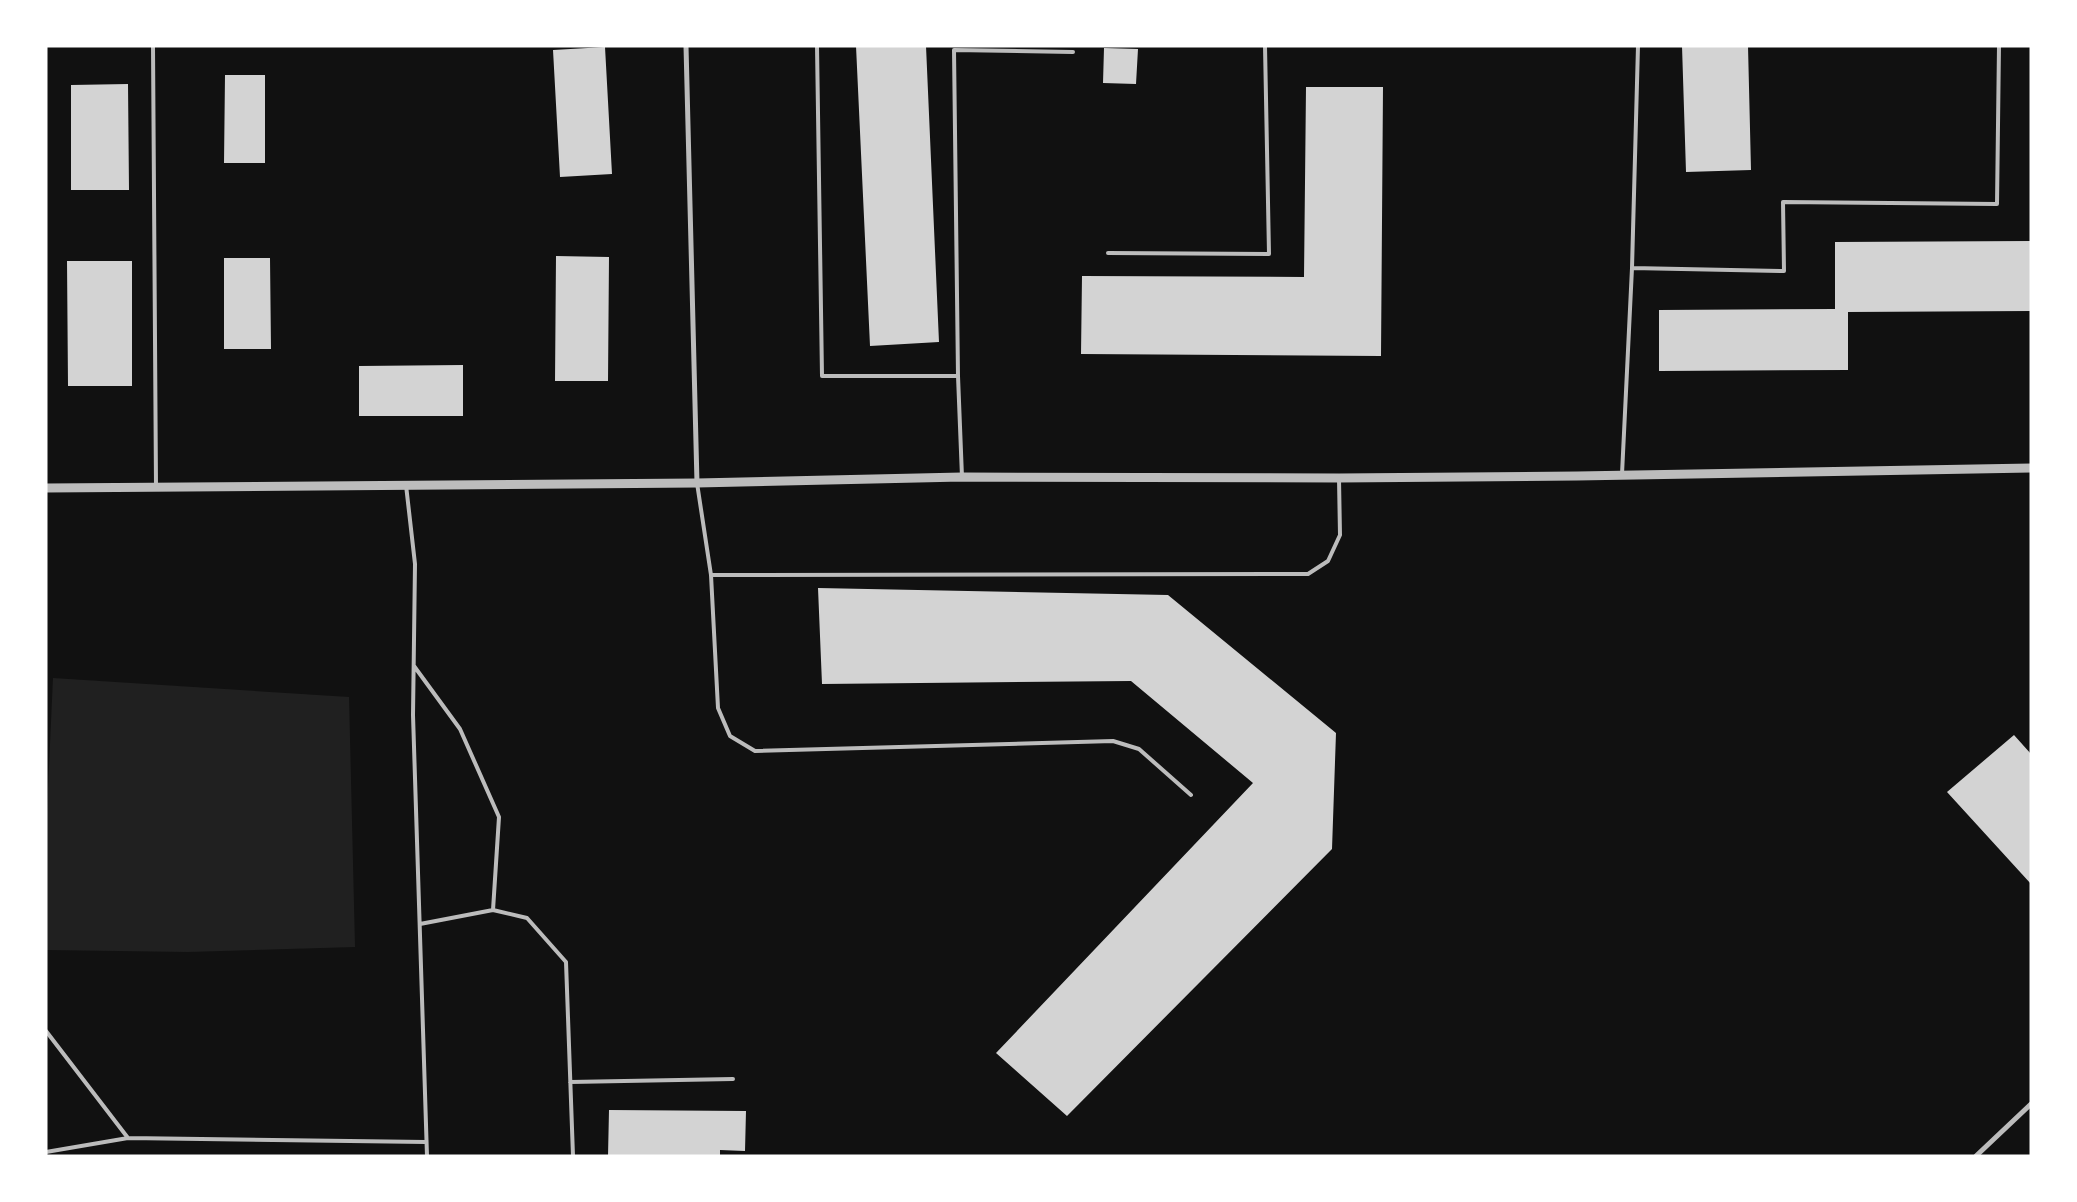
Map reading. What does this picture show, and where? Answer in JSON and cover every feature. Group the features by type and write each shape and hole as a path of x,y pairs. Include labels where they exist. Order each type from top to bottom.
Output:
{"street":[{"path":"686,46 697,483"},
{"path":"46,488 697,483 962,477 1339,478 1622,476 2031,468"},
{"path":"1976,1156 2031,1104"}],"lane":[{"path":"153,46 156,487"},
{"path":"817,46 822,376 958,376"},
{"path":"1108,252 1269,254 1265,46"},
{"path":"1622,476 1632,268 1638,46"},
{"path":"1632,268 1784,271 1783,202 1996,204 1999,46"},
{"path":"962,477 958,376 954,50 1073,52"},
{"path":"711,575 1308,574 1328,561 1340,535 1339,478"},
{"path":"697,483 711,575 718,708 730,736 755,751 1113,741 1139,749 1191,795"},
{"path":"406,485 415,564 413,715 427,1156"},
{"path":"414,666 460,729 499,817 493,910"},
{"path":"420,924 493,910 527,918 566,962 573,1156"},
{"path":"46,1031 128,1138"},
{"path":"570,1082 733,1078"},
{"path":"46,1152 128,1138 426,1142"}],"shaded area":[{"path":"53,678 349,697 355,947 188,952 46,950 46,833"}],"building":[{"path":"856,46 926,46 939,342 870,346"},
{"path":"1682,46 1748,46 1751,170 1686,172"},
{"path":"605,47 612,174 560,177 553,50"},
{"path":"1104,48 1138,49 1136,84 1103,83"},
{"path":"225,75 265,75 265,163 224,163"},
{"path":"128,84 129,190 71,190 71,85"},
{"path":"1306,87 1383,87 1381,356 1081,354 1082,276 1304,277"},
{"path":"2031,241 2031,311 1848,312 1848,370 1659,371 1659,310 1835,309 1835,242"},
{"path":"556,256 609,257 608,381 555,381"},
{"path":"224,258 270,258 271,349 224,349"},
{"path":"67,261 132,261 132,386 68,386"},
{"path":"463,365 463,416 359,416 359,366"},
{"path":"818,588 1168,595 1336,733 1332,849 1067,1116 996,1053 1253,783 1131,681 822,684"},
{"path":"2014,735 2031,754 2031,884 1947,792"},
{"path":"609,1110 746,1111 745,1151 720,1150 720,1156 608,1156"}]}
